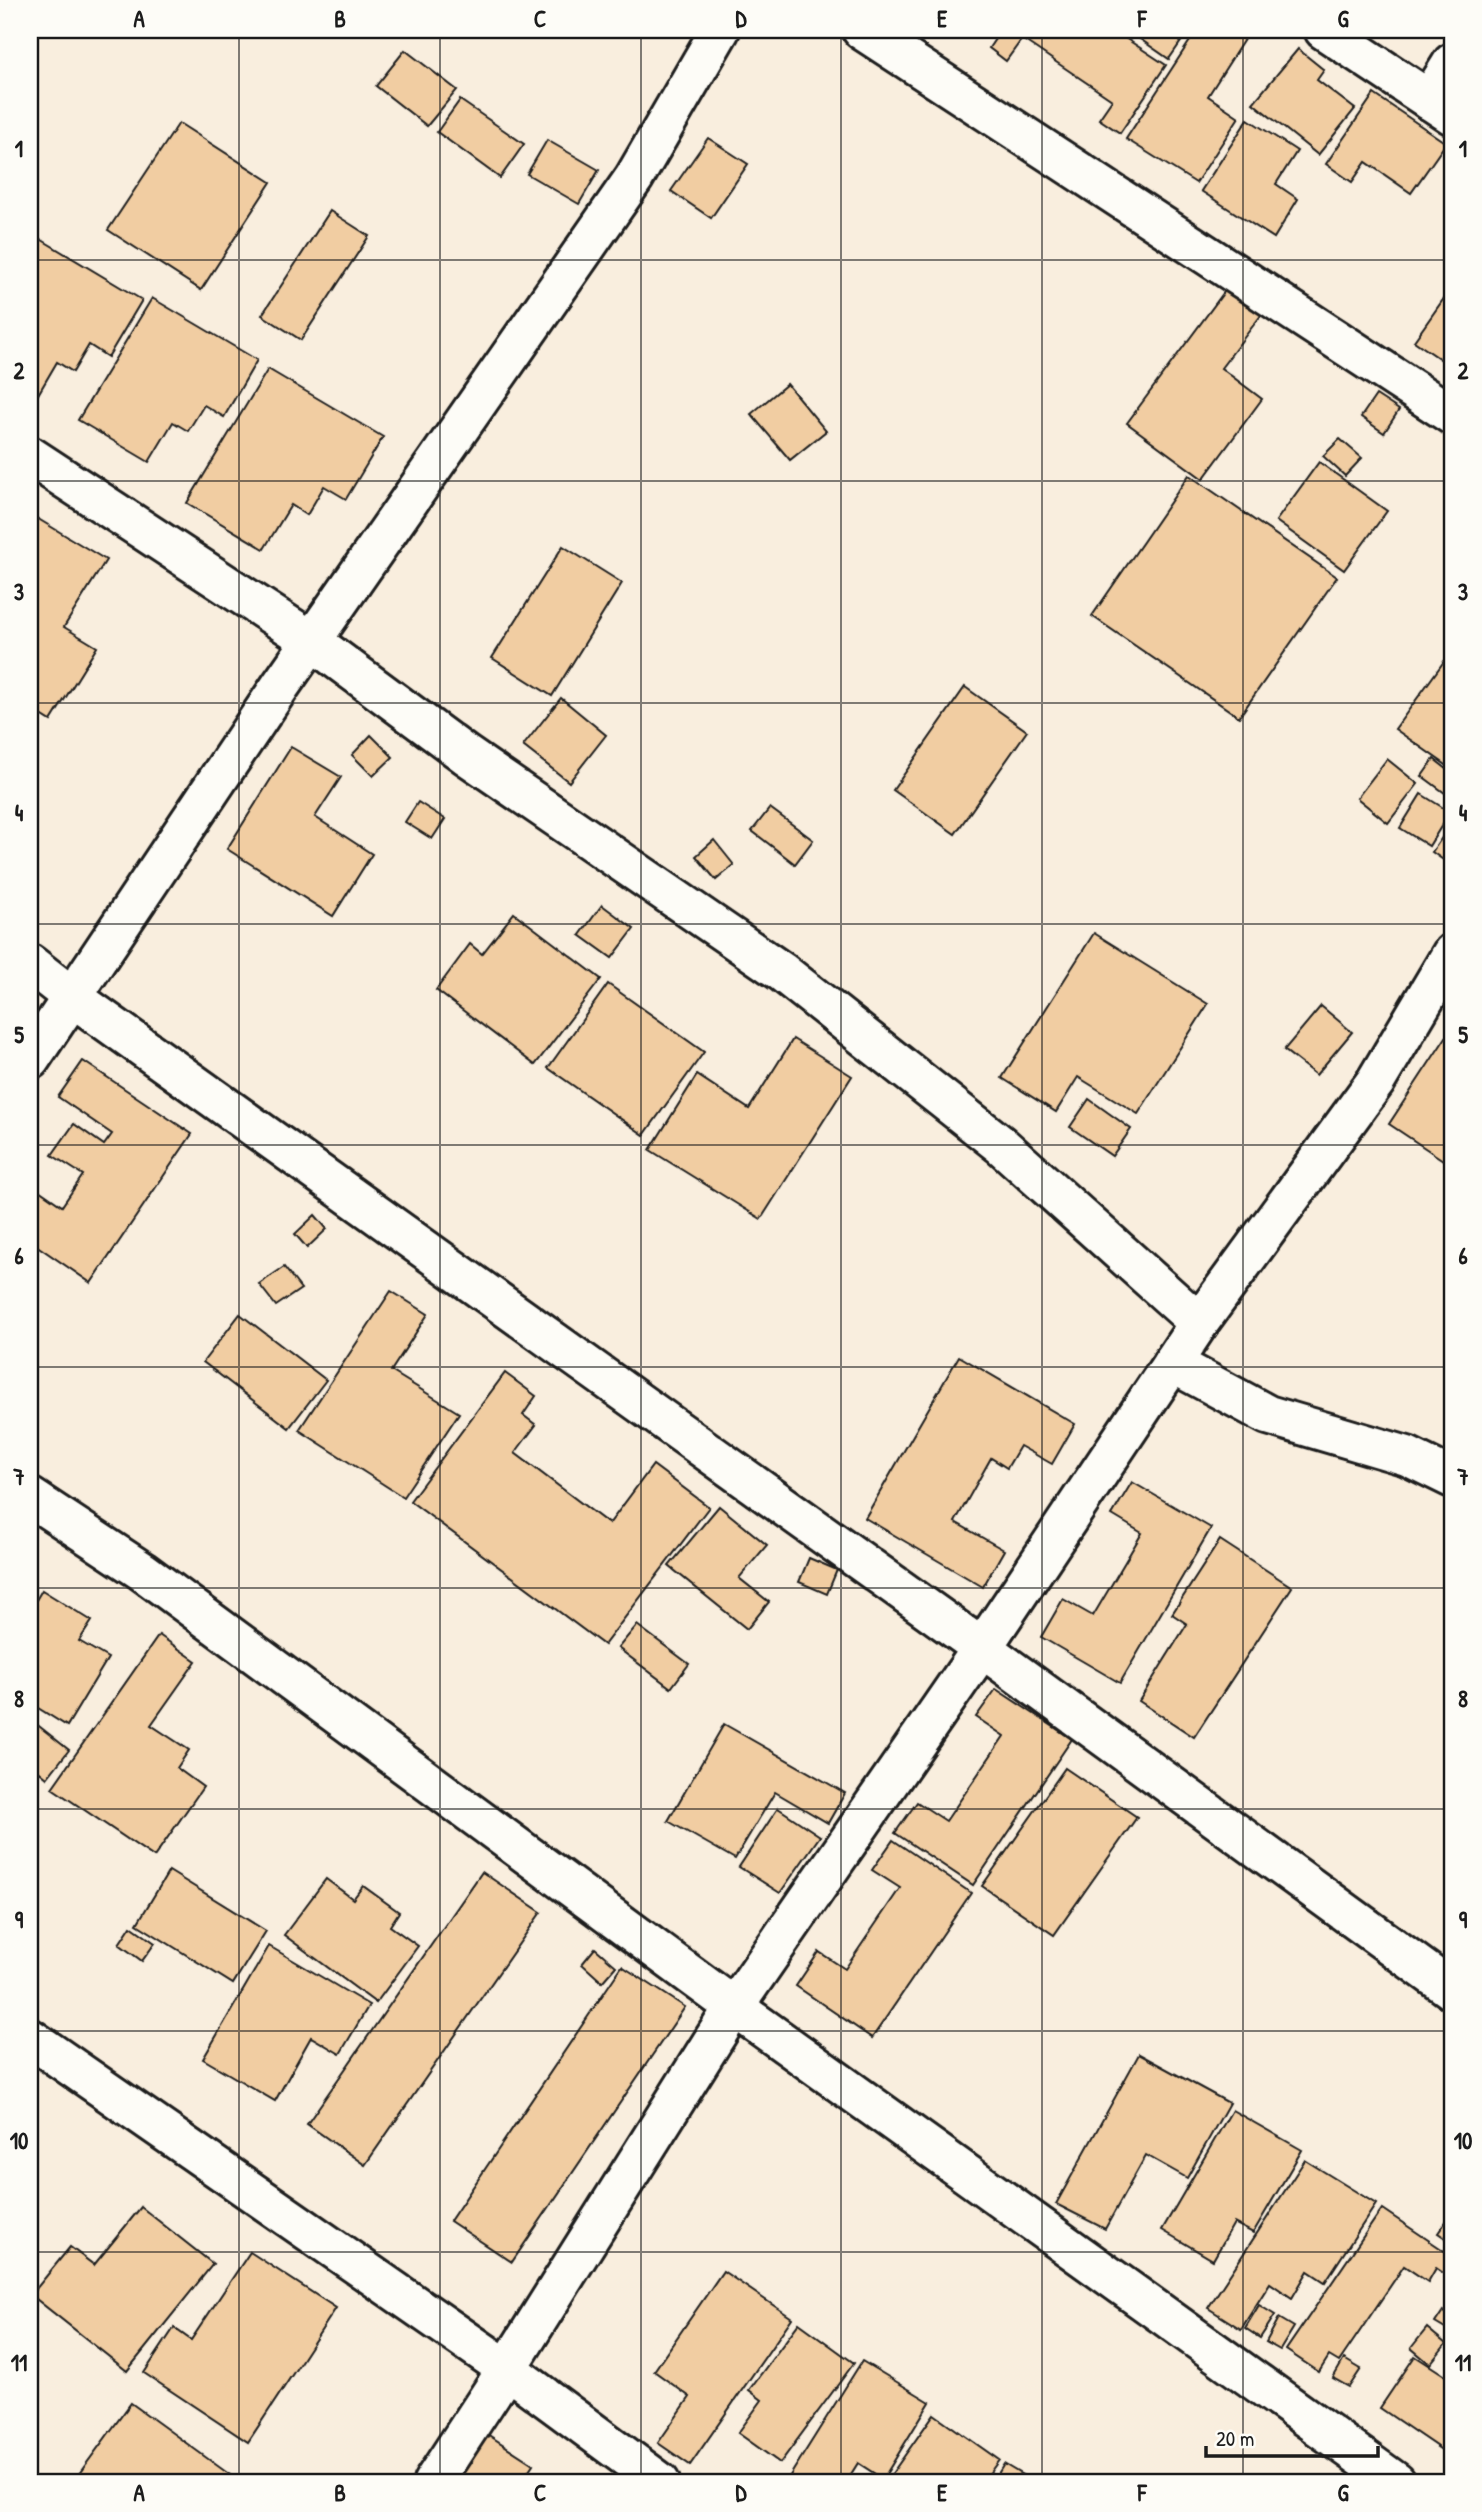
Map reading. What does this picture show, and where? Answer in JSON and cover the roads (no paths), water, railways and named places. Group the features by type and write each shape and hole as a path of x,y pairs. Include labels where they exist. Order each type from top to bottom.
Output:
{"street":[{"path":"30,1060 312,641 634,178 720,30"},
{"path":"862,30 1452,415"},
{"path":"1324,30 1441,107 1452,63"},
{"path":"30,456 312,641 466,755 782,972 1001,1145 1199,1323"},
{"path":"433,2482 734,2007 982,1648 1199,1323 1376,1081 1452,953"},
{"path":"30,964 982,1648 1452,1990"},
{"path":"1172,1363 1268,1415 1407,1456 1452,1478"},
{"path":"30,1497 142,1572 734,2007 1396,2482"},
{"path":"30,2038 507,2369 660,2482"}]}
